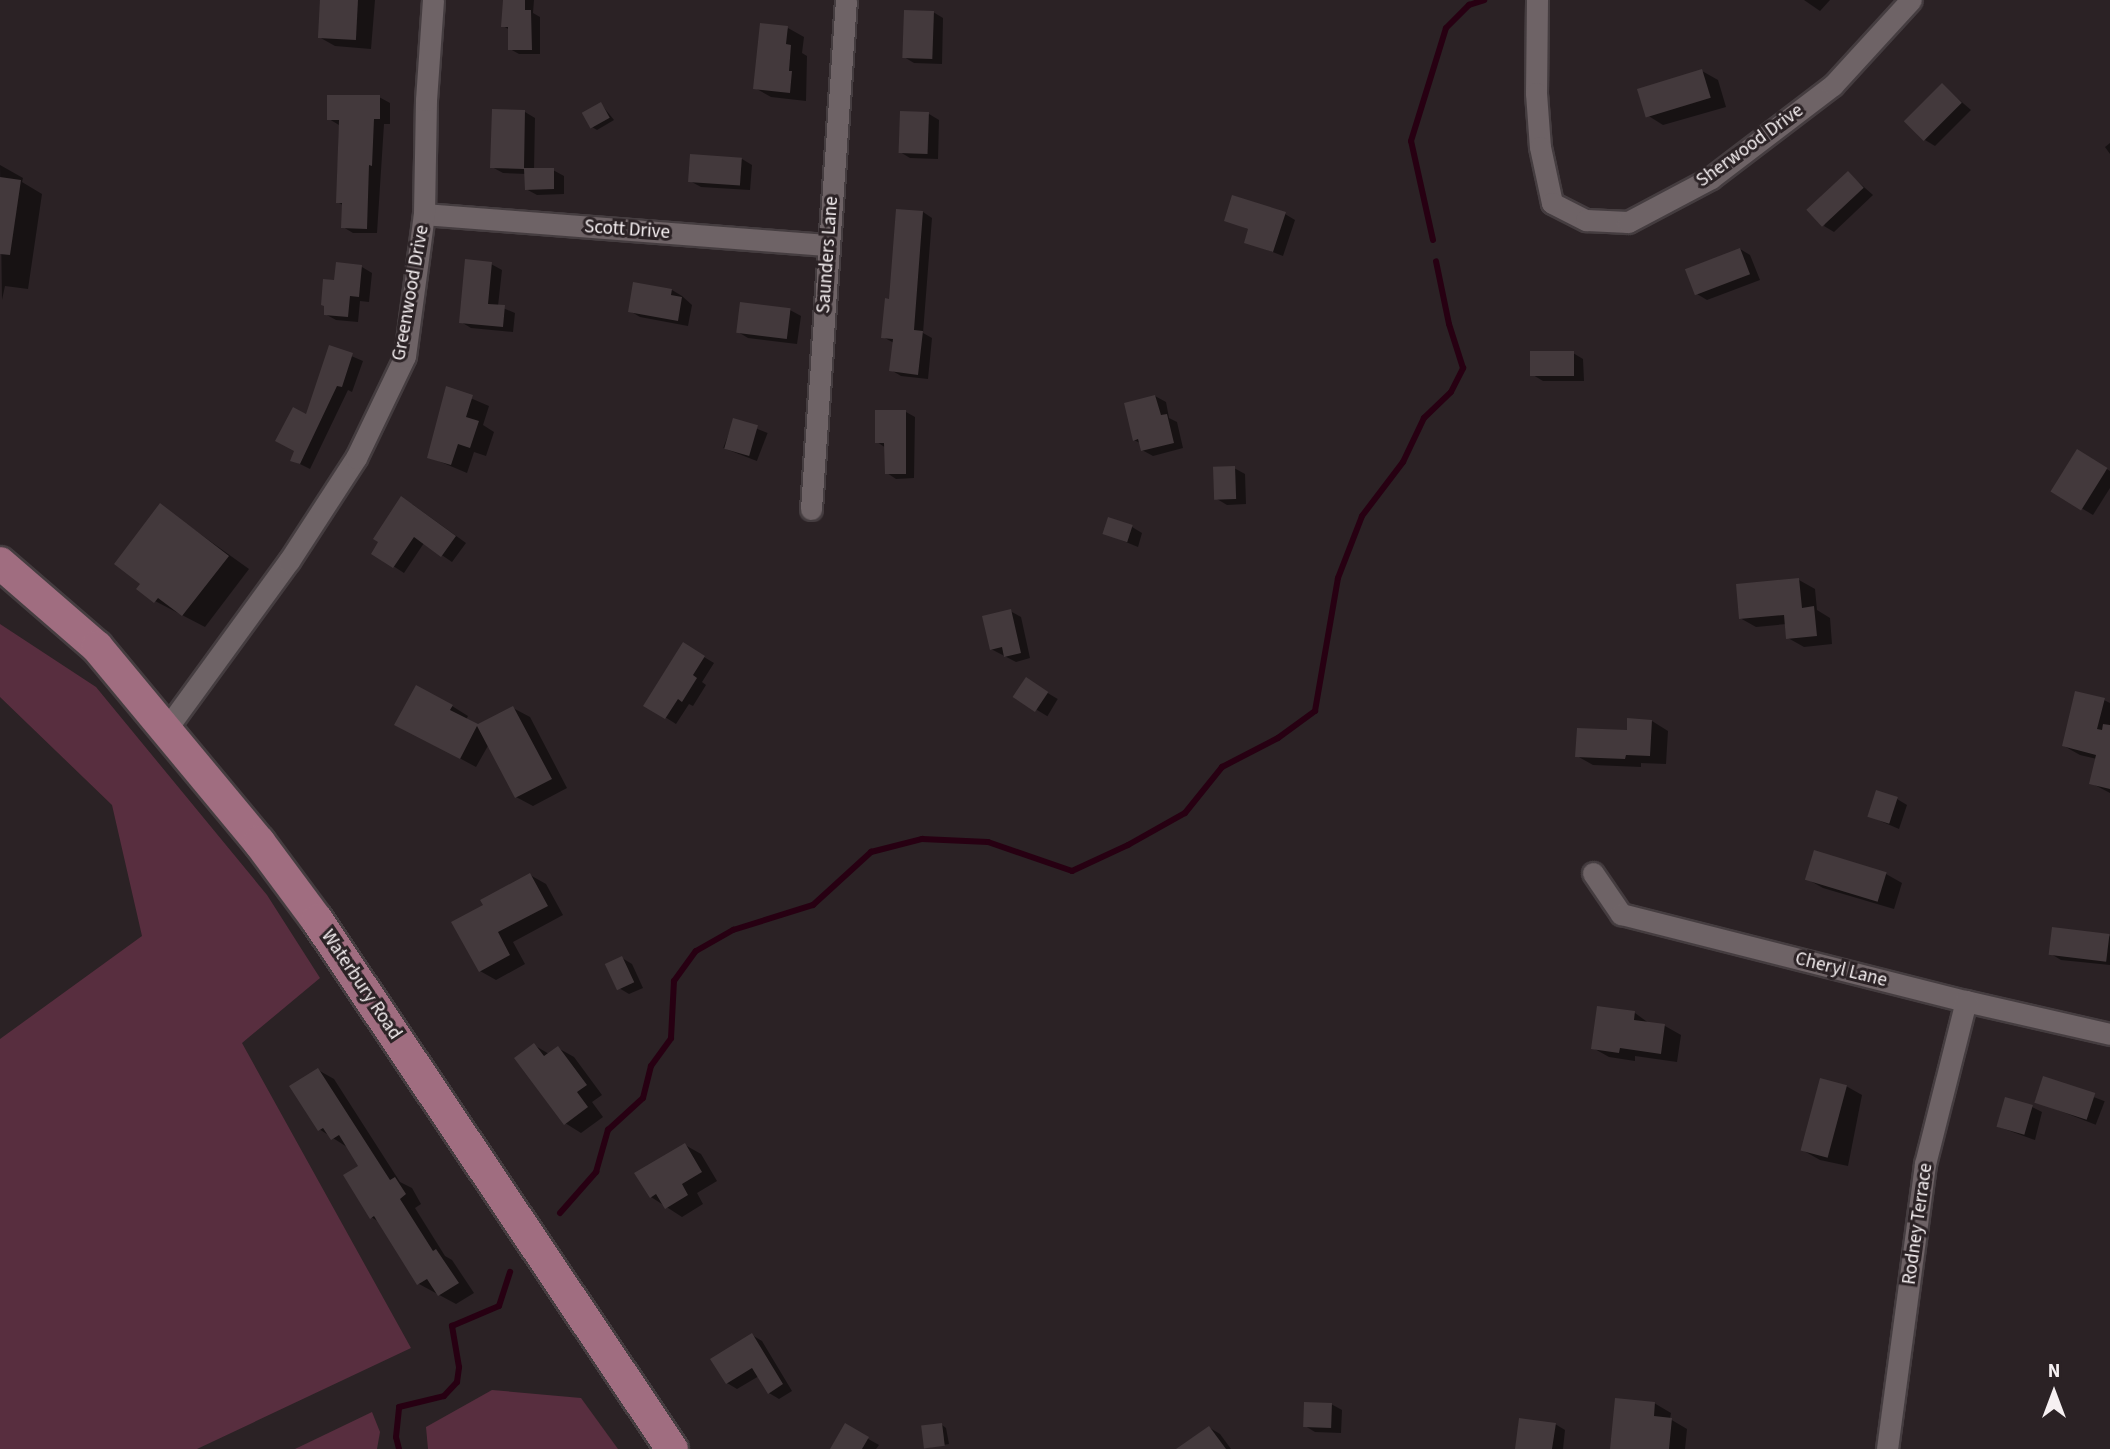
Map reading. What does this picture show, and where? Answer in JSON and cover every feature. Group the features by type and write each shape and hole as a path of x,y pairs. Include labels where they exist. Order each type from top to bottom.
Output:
{"main road":[{"name":"Waterbury Road","path":"0,563 97,646 259,842 317,920 672,1449"}],"street":[{"name":"Greenwood Drive","path":"167,728 289,561 356,458 405,356 424,214 426,100 433,0"},
{"name":"Saunders Lane","path":"811,509 846,0"},
{"name":"Sherwood Drive","path":"1537,0 1536,93 1540,147 1552,203 1586,220 1628,222 1711,178 1833,85 1911,0"},
{"name":"Scott Drive","path":"424,214 829,245"},
{"name":"Cheryl Lane","path":"1593,873 1621,914 1966,1002 2110,1034"},
{"name":"Rodney Terrace","path":"1887,1449 1925,1164 1966,1002"}],"shaded area":[{"path":"0,624 96,687 267,895 320,978 242,1043 411,1348 197,1449 0,1449 0,1039 142,936 112,805 0,697"},
{"path":"492,1390 581,1398 618,1449 428,1449 426,1427"},
{"path":"372,1412 380,1432 377,1449 295,1449"}],"building":[{"path":"320,0 358,0 356,40 318,38"},
{"path":"503,0 525,0 525,10 531,10 532,50 508,50 508,27 501,27"},
{"path":"904,10 934,11 932,59 902,58"},
{"path":"760,23 788,26 786,44 791,45 789,71 792,71 790,93 753,89"},
{"path":"1702,69 1711,98 1646,118 1637,89"},
{"path":"1942,83 1962,103 1924,141 1904,121"},
{"path":"327,95 380,95 380,119 374,119 372,166 369,165 367,229 341,228 342,203 336,203 339,120 327,120"},
{"path":"601,102 610,118 590,128 582,113"},
{"path":"492,109 525,110 524,168 554,168 554,189 525,190 524,169 490,168"},
{"path":"900,111 929,112 928,154 899,153"},
{"path":"690,154 742,158 740,186 688,182"},
{"path":"1848,171 1864,188 1822,227 1806,210"},
{"path":"0,177 21,180 10,255 0,254"},
{"path":"1232,195 1286,212 1273,252 1244,243 1248,229 1224,221"},
{"path":"896,209 923,211 914,330 923,331 918,375 889,371 893,339 881,338 885,298 889,299"},
{"path":"1740,248 1750,274 1695,295 1685,269"},
{"path":"465,259 492,262 488,304 505,305 503,327 459,323"},
{"path":"336,262 362,265 359,297 350,296 348,317 324,315 324,306 321,305 323,279 334,280"},
{"path":"633,282 672,289 671,295 682,297 678,321 628,312"},
{"path":"740,302 791,308 787,339 736,333"},
{"path":"329,345 353,353 342,387 337,386 300,464 290,461 294,451 275,441 293,407 306,414"},
{"path":"1530,351 1574,351 1574,376 1530,376"},
{"path":"446,386 473,395 466,417 479,421 470,448 458,444 451,465 427,458"},
{"path":"1155,395 1161,415 1167,414 1174,443 1141,451 1138,439 1133,441 1124,403"},
{"path":"875,410 906,410 906,474 885,474 884,443 875,443"},
{"path":"733,418 758,425 749,456 724,449"},
{"path":"2077,449 2108,468 2081,510 2051,491"},
{"path":"1235,466 1236,499 1214,500 1213,467"},
{"path":"401,496 456,536 441,557 414,537 393,568 371,554 378,542 373,539"},
{"path":"160,503 229,556 182,616 158,598 154,603 136,589 140,584 114,564"},
{"path":"1108,517 1133,525 1127,542 1102,534"},
{"path":"1799,578 1802,608 1814,606 1817,636 1786,639 1784,615 1739,619 1736,584"},
{"path":"1011,609 1021,653 1004,657 1002,647 990,650 982,616"},
{"path":"683,642 705,656 693,675 697,678 682,702 678,699 665,719 643,706"},
{"path":"1026,677 1048,692 1035,712 1013,697"},
{"path":"416,685 453,705 450,710 478,724 513,706 552,779 515,798 477,726 460,759 394,725"},
{"path":"2075,691 2105,698 2097,729 2102,730 2103,724 2110,725 2110,789 2089,784 2096,755 2062,746"},
{"path":"1627,718 1652,720 1650,756 1626,755 1625,759 1575,757 1577,728 1627,730"},
{"path":"1876,790 1898,797 1889,824 1867,817"},
{"path":"1814,850 1887,872 1878,902 1805,880"},
{"path":"530,873 548,906 498,932 510,955 479,972 451,922 483,905 480,900"},
{"path":"2052,927 2110,934 2106,962 2049,955"},
{"path":"622,956 634,982 617,990 605,964"},
{"path":"1597,1006 1635,1011 1634,1020 1665,1024 1661,1054 1620,1048 1619,1053 1591,1049"},
{"path":"534,1043 544,1056 558,1046 587,1085 577,1092 588,1107 564,1125 514,1058"},
{"path":"318,1068 390,1180 395,1177 406,1194 400,1199 433,1251 436,1249 459,1283 438,1296 427,1279 417,1285 374,1216 370,1219 343,1175 358,1166 339,1135 331,1140 323,1128 318,1131 289,1086"},
{"path":"2043,1076 2095,1093 2087,1120 2034,1103"},
{"path":"1820,1078 1847,1085 1828,1158 1801,1150"},
{"path":"2005,1097 2033,1105 2024,1135 1996,1127"},
{"path":"685,1143 702,1172 682,1184 688,1195 665,1209 656,1194 650,1198 634,1173"},
{"path":"752,1333 783,1384 768,1394 752,1368 726,1384 710,1359"},
{"path":"1615,1398 1655,1402 1654,1416 1672,1418 1669,1449 1610,1449"},
{"path":"1304,1402 1332,1403 1331,1428 1303,1427"},
{"path":"1519,1418 1556,1423 1552,1449 1515,1449"},
{"path":"845,1423 869,1437 862,1449 830,1449"},
{"path":"942,1423 945,1446 924,1448 921,1426"},
{"path":"1209,1426 1226,1449 1176,1449"}],"waterway":[{"path":"1433,240 1411,141 1446,28 1469,5 1484,0"},
{"path":"560,1213 596,1172 608,1130 643,1098 651,1066 671,1038 674,981 696,951 733,930 813,905 871,852 922,839 988,842 1072,871 1128,845 1185,813 1222,767 1278,738 1315,711 1338,578 1362,516 1403,462 1424,418 1451,392 1463,368 1449,324 1436,261"},
{"path":"399,1449 396,1437 399,1407 444,1396 457,1382 459,1367 452,1326 499,1306 510,1272"}]}
